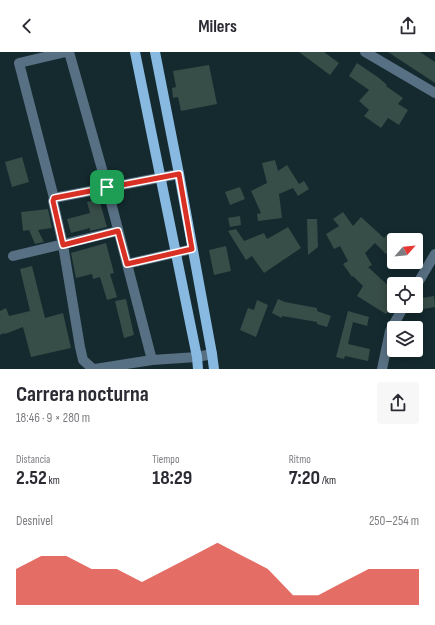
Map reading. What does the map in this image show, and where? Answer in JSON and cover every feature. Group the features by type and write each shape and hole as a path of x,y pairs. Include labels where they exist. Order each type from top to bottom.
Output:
{"main road":[{"path":"135,52 197,357 198,369"},
{"path":"155,52 179,174 214,369"}],"street":[{"path":"66,52 19,63 54,198 53,201 63,245 80,347 84,360 94,369 152,360 197,357 212,354"},
{"path":"69,52 107,187 152,360"},
{"path":"366,52 435,93"},
{"path":"54,198 179,174"},
{"path":"13,256 118,231"},
{"path":"127,264 192,249"},
{"path":"421,277 435,254"},
{"path":"382,369 390,331 400,313"}],"building":[{"path":"299,52 324,52 339,63 330,75"},
{"path":"388,52 420,52 435,62 435,83"},
{"path":"357,63 379,78 387,85 386,86 403,98 398,104 408,110 399,125 388,118 381,128 364,116 369,110 359,101 369,90 349,76"},
{"path":"209,65 217,104 181,111 178,97 173,98 172,88 176,87 173,71"},
{"path":"22,157 29,182 12,187 5,162"},
{"path":"275,160 278,171 287,165 299,184 304,181 309,189 298,196 293,188 279,194 282,218 258,221 257,214 261,213 251,191 267,183 262,163"},
{"path":"240,187 245,199 230,205 225,192"},
{"path":"99,199 107,227 90,231 90,228 71,233 67,219 90,213 87,202"},
{"path":"48,209 52,228 38,230 44,242 35,244 29,230 23,231 21,212"},
{"path":"343,212 353,226 361,217 384,238 387,235 386,254 375,243 365,253 372,265 368,267 387,285 386,314 357,296 363,286 353,276 352,277 343,264 348,261 340,246 334,249 326,234 339,226 333,219"},
{"path":"240,216 241,225 230,227 228,218"},
{"path":"307,219 317,219 318,247 308,255"},
{"path":"288,227 301,248 264,273 252,256 246,260 228,231 236,229 244,241 264,233 267,239"},
{"path":"106,243 114,273 110,274 117,297 107,300 100,277 93,279 92,274 76,278 71,253"},
{"path":"226,246 231,271 214,275 209,250"},
{"path":"32,266 45,318 63,313 71,348 31,357 23,327 0,335 0,311 6,308 9,316 30,311 20,269"},
{"path":"434,296 435,307 423,309 423,298"},
{"path":"126,299 134,335 124,338 115,301"},
{"path":"278,299 285,302 317,308 317,311 331,316 327,327 317,324 317,322 282,316 282,318 272,313"},
{"path":"257,300 268,305 256,337 240,330 248,308 254,310"},
{"path":"348,311 369,317 367,326 353,322 348,344 370,349 368,361 345,356 344,359 336,357"}],"route":[{"path":"179,174 192,249 127,264 118,231 63,245 53,199 107,187 179,174"}]}
